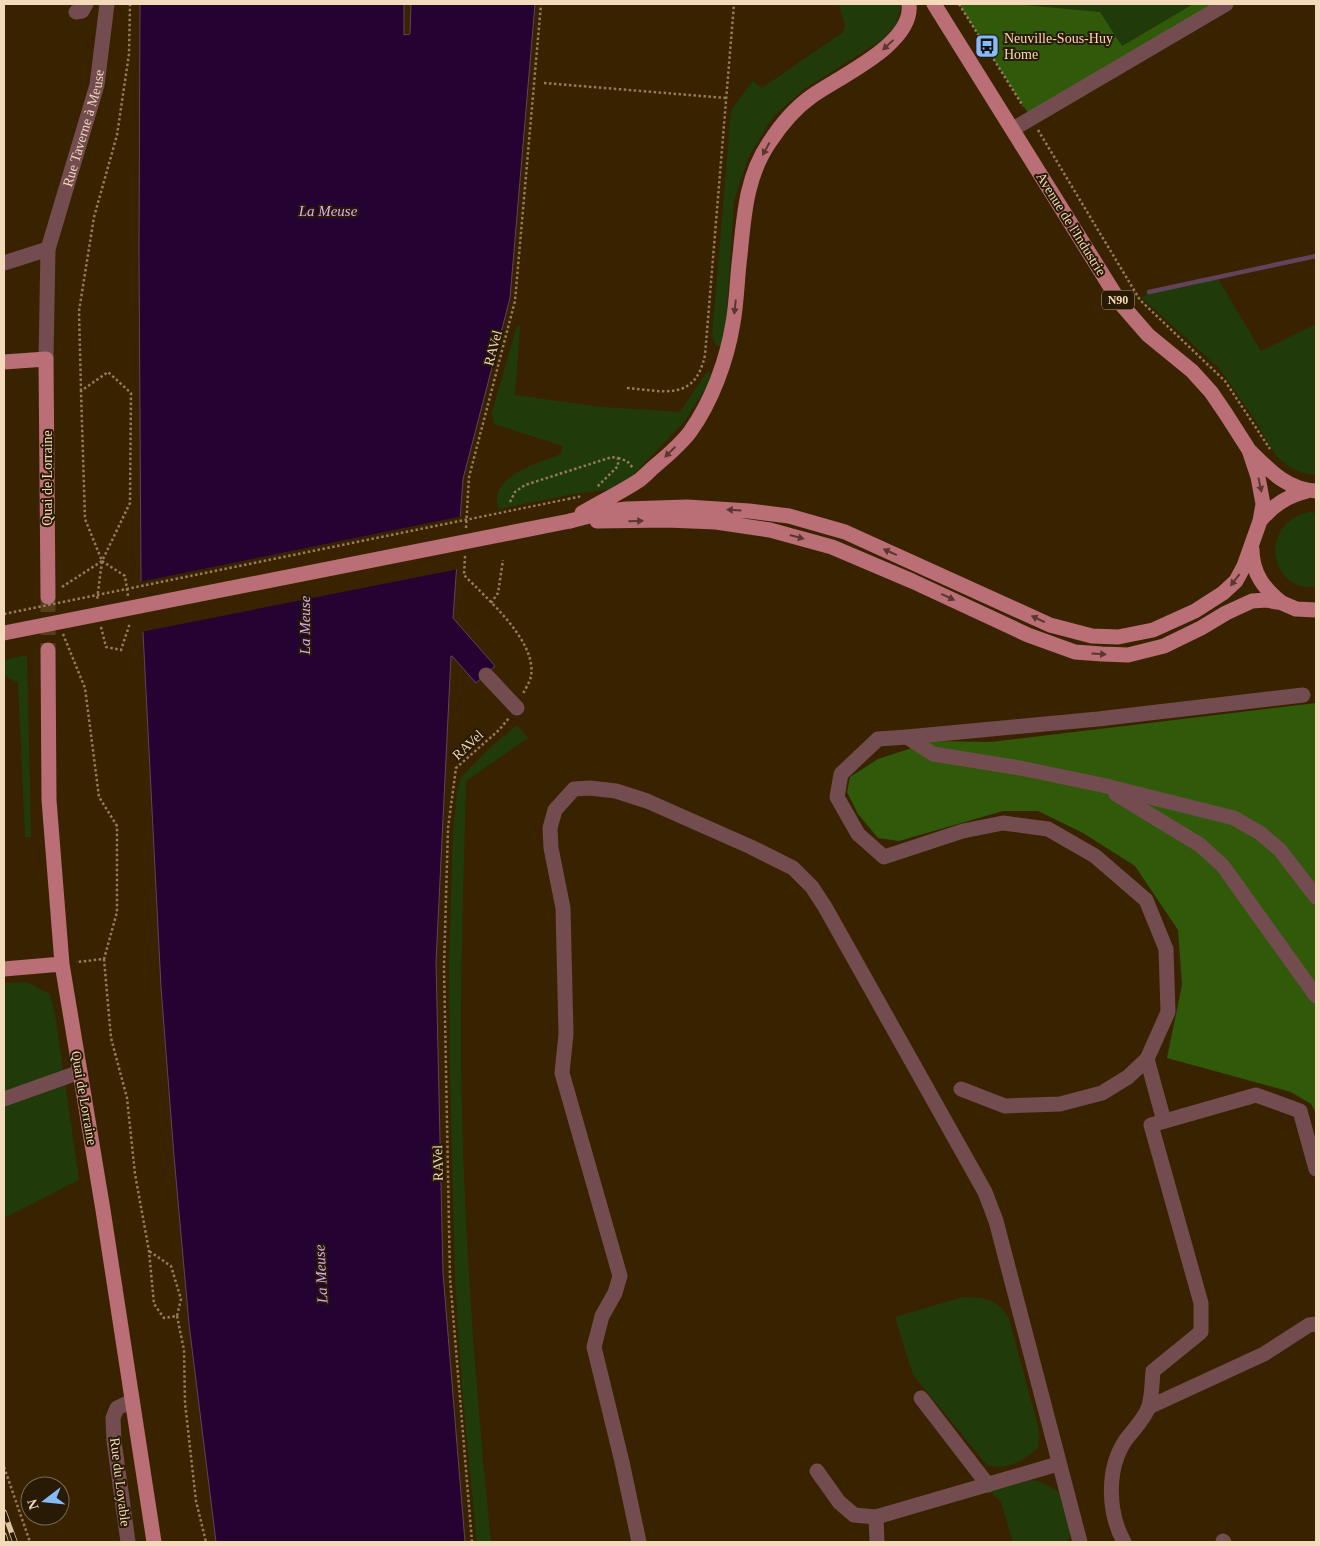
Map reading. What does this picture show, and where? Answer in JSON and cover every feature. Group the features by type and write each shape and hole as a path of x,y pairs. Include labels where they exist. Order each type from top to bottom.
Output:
{"main road":[{"path":"570,521 642,478 670,454 690,432 707,403 722,369 733,323 744,211 752,175 768,145 783,123 810,97 884,50 902,31 910,8 909,4"},
{"name":"Avenue de l'Industrie","path":"934,4 1121,304 1148,335 1192,371 1211,392 1249,450"},
{"path":"4,362 46,359"},
{"name":"Quai de Lorraine","path":"46,359 48,597"},
{"name":"N90","path":"1249,450 1270,471 1288,484 1312,491"},
{"name":"N90","path":"1249,450 1261,490 1263,504 1260,521 1253,535 1254,567 1260,581 1282,603 1296,608 1316,610"},
{"name":"N90","path":"1260,521 1278,503 1292,495 1312,491"},
{"path":"4,633 570,521 609,511 688,507 789,516 845,532 1050,625 1092,636 1118,637 1153,630 1196,611 1223,593 1236,580 1244,566 1253,535"},
{"path":"570,521 667,520 706,522 770,530 832,547 912,581 1028,635 1075,652 1128,654 1164,646 1252,601 1266,600 1282,603"},
{"name":"Quai de Lorraine","path":"48,650 48,800 62,964 103,1210 154,1542"},
{"path":"4,969 62,964"}],"street":[{"name":"Rue Taverne à Meuse","path":"46,359 48,249 97,85 107,4"},
{"path":"1013,129 1226,4"},
{"path":"4,263 48,249"},
{"path":"486,675 517,708"},
{"path":"961,1089 1005,1106 1060,1104 1102,1093 1128,1076 1147,1059 1168,1012 1166,949 1146,900 1095,856 1048,829 1004,822 963,832 884,857 858,834 837,797 840,774 878,739 1098,719 1303,695"},
{"path":"908,737 933,754 1020,768 1102,785 1234,818 1260,833 1280,850 1316,898"},
{"path":"1102,785 1200,845 1224,866 1316,996"},
{"path":"638,1542 622,1462 594,1347 602,1316 616,1293 620,1276 562,1073 566,1034 563,908 551,848 550,828 555,810 574,790 590,788 616,791 647,801 752,847 792,868 812,887 825,907 985,1192 996,1222 1080,1542"},
{"path":"1147,1059 1164,1121"},
{"path":"4,1099 80,1072"},
{"path":"1124,1542 1115,1521 1111,1502 1116,1463 1123,1444 1149,1407 1153,1371 1200,1332 1201,1304 1151,1125 1256,1095 1300,1111 1316,1169"},
{"path":"1149,1407 1264,1354 1309,1325 1316,1324"},
{"path":"921,1398 988,1484"},
{"name":"Rue du Loyable","path":"128,1542 114,1441 113,1418 118,1408 132,1401"},
{"path":"817,1471 839,1502 854,1516 876,1517 1058,1464"},
{"path":"876,1517 877,1542"}],"path":[{"path":"81,391 79,311 94,217 117,136 129,54 130,4"},
{"name":"RAVel","path":"466,533 469,477 515,301 541,4"},
{"path":"627,388 675,392 690,384 703,366 734,4"},
{"path":"959,4 1031,118 1140,300 1226,381 1271,451"},
{"path":"544,83 726,98"},
{"path":"510,502 515,492 525,485 612,457 627,461 642,478"},
{"path":"590,493 618,466 618,458"},
{"path":"4,614 583,495"},
{"name":"RAVel","path":"465,550 464,574 520,634 530,654 531,676 517,708 499,730 456,768 448,828 444,967 450,1278 472,1542"},
{"path":"491,603 498,593 503,560"},
{"path":"104,958 112,1038 126,1098 135,1174 149,1251 154,1304 164,1318 177,1316"},
{"path":"149,1251 171,1266 181,1299 177,1316 184,1350 185,1403 196,1501 206,1542"},
{"path":"4,1467 30,1542"}],"green space":[{"path":"839,4 900,4 901,7 896,25 882,40 804,89 773,117 749,156 734,200 726,327 721,347 716,345 712,337 731,110 753,81 762,88 843,32 845,26"},
{"path":"959,4 1012,4 1100,12 1122,46 1193,4 1226,4 1031,118"},
{"path":"1012,4 1193,4 1122,46"},
{"path":"1217,277 1261,351 1316,324 1316,475 1291,468 1276,456 1255,420 1220,369 1142,298 1149,292"},
{"path":"520,325 515,395 602,407 680,412 706,373 709,371 711,374 705,389 684,422 632,476 610,489 498,509 497,497 505,481 523,469 561,454 563,446 494,424 492,412 517,326"},
{"path":"1309,512 1316,513 1316,587 1300,586 1288,579 1280,569 1276,556 1276,542 1282,529 1292,519"},
{"path":"27,655 31,837 25,837 18,683 4,675 4,660"},
{"path":"1316,703 1316,1113 1311,1104 1291,1092 1167,1058 1182,985 1178,930 1135,866 1083,833 1038,811 1003,811 899,841 878,838 858,814 847,792 850,777 878,759 933,741 990,742"},
{"path":"517,725 528,738 466,781 461,993 462,1124 471,1303 491,1542 477,1542 463,1400 455,1281 449,967 453,830 457,793 461,777 493,745"},
{"path":"27,982 50,994 55,1014 79,1180 4,1218 4,983"},
{"path":"963,1297 992,1301 1001,1307 1009,1319 1039,1430 1038,1448 1020,1461 1008,1466 995,1467 987,1465 913,1375 895,1317"},
{"path":"1026,1479 1041,1482 1062,1493 1073,1527 1067,1542 1013,1542 1001,1502 988,1489"}],"water":[{"name":"La Meuse","path":"140,4 404,4 404,35 410,34 411,4 535,4 510,298 463,479 453,618 495,666 476,683 451,656 436,962 443,1273 465,1542 216,1542 189,1324 174,1156 161,987 143,632 139,251"}],"pier":[{"path":"463,516 459,569 141,632 139,582"}],"waterway":[{"path":"1149,292 1316,256"}],"tunnel":[{"path":"48,597 48,650"}],"railway":[{"path":"4,1512 15,1542"},
{"path":"4,1535 6,1542"}],"place":[{"name":"Neuville-Sous-Huy Home","path":"987,46"}]}
